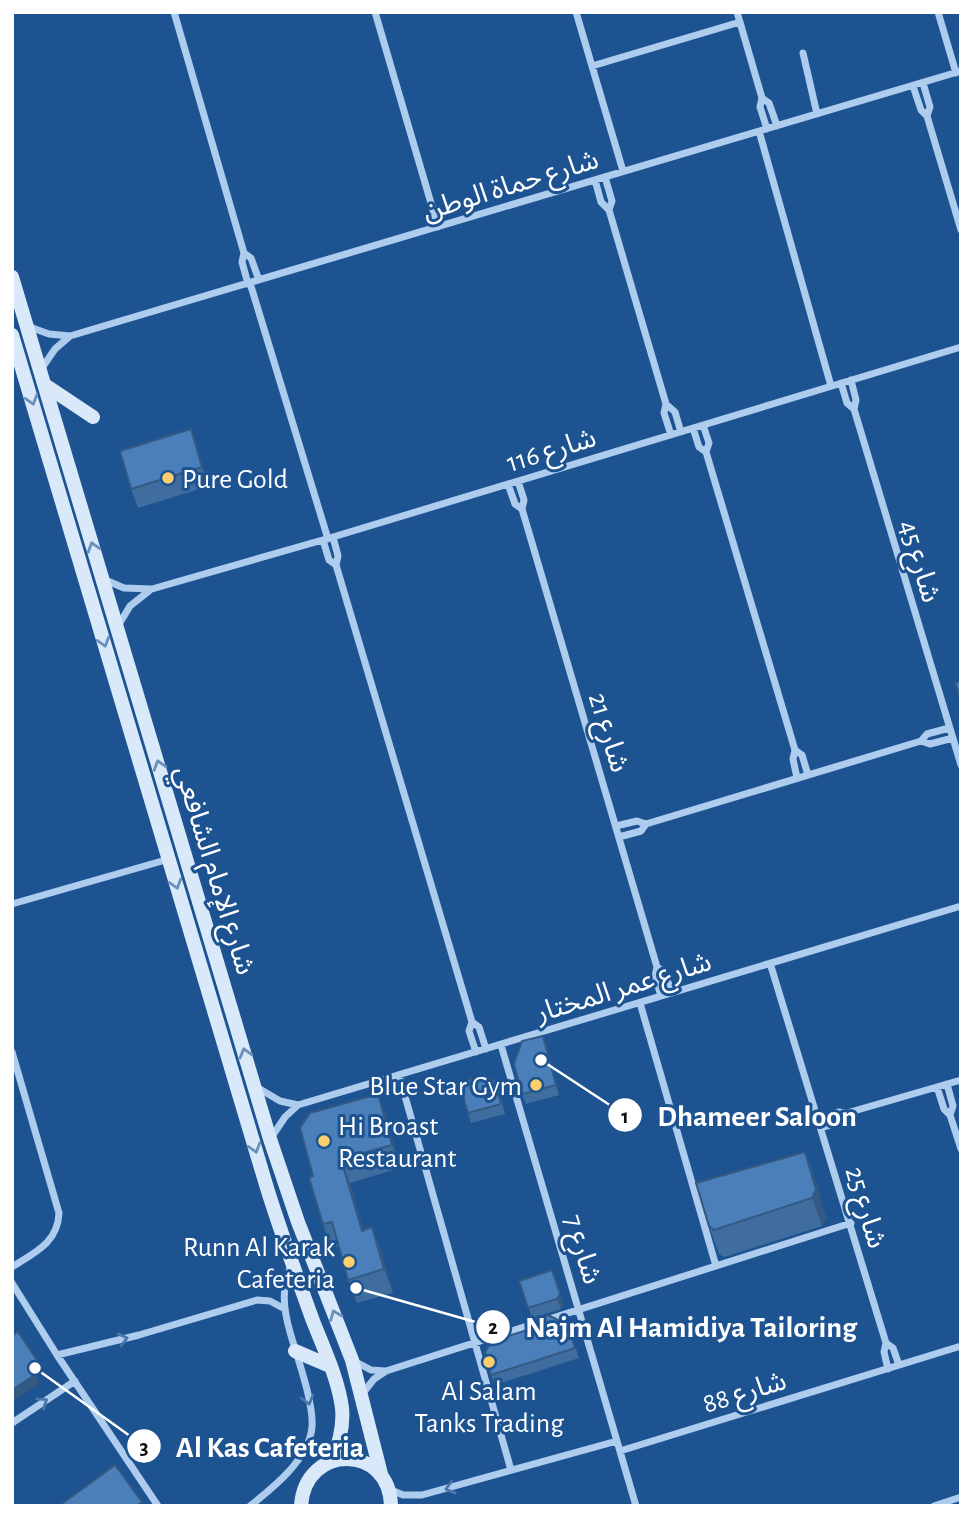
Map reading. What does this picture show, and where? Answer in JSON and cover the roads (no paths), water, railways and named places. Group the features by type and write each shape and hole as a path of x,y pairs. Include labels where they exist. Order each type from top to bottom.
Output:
{"street":[{"path":"173,12 244,253 242,262 328,539 329,560 336,565 471,1022 469,1031 475,1052"},
{"path":"375,12 438,227"},
{"path":"576,12 623,172"},
{"path":"737,12 762,98 760,107 763,130 831,386"},
{"path":"938,12 958,72"},
{"path":"592,66 740,22"},
{"path":"803,53 817,114"},
{"name":"شارع حماة الوطن","path":"43,377 55,349 71,337 958,72"},
{"path":"923,83 929,104 928,116 961,230"},
{"path":"912,86 920,110 928,116"},
{"path":"762,98 769,103 777,126"},
{"path":"605,177 612,201 609,210"},
{"path":"595,180 601,202 609,210 666,404 664,413 671,435"},
{"path":"244,253 251,258 259,280"},
{"name":"شارع الإمام الشافعي","path":"12,277 270,1139 298,1222 352,1360 381,1474 389,1489"},
{"name":"شارع حماة الوطن","path":"27,326 50,334 71,337"},
{"name":"شارع الإمام الشافعي","path":"12,335 17,361 292,1264 330,1366 342,1407 341,1435 332,1461"},
{"name":"شارع 116","path":"103,578 124,588 152,589 328,539 961,347"},
{"path":"43,377 57,395 93,417"},
{"name":"شارع 45","path":"851,380 856,400 854,409 961,765"},
{"name":"شارع 45","path":"841,383 847,403 854,409"},
{"path":"666,404 675,412 681,432"},
{"path":"703,425 709,443 706,452 795,750 793,759 797,778"},
{"path":"693,428 699,447 706,452"},
{"name":"شارع 21","path":"518,481 524,500 522,509 657,967 655,976 661,996"},
{"name":"شارع 21","path":"508,484 515,504 522,509"},
{"name":"شارع 116","path":"117,627 130,606 152,589"},
{"path":"619,837 640,831 646,824 921,741 929,733 949,728"},
{"path":"921,741 930,744 953,738"},
{"path":"795,750 802,755 808,775"},
{"path":"616,827 638,821 646,824"},
{"path":"12,904 169,859"},
{"name":"شارع عمر المختار","path":"298,1105 961,906"},
{"name":"شارع 25","path":"771,963 886,1343 884,1352 888,1369"},
{"name":"شارع 21","path":"657,967 664,972 672,993"},
{"path":"640,1003 716,1266"},
{"path":"471,1022 479,1027 486,1049"},
{"name":"شارع 7","path":"500,1045 636,1506"},
{"path":"12,1052 59,1213 57,1227 51,1239 12,1267"},
{"path":"399,1075 511,1470"},
{"path":"817,1118 838,1112 847,1113 961,1080"},
{"path":"947,1084 953,1106 950,1115"},
{"path":"254,1086 280,1101 298,1105"},
{"path":"937,1087 942,1107 950,1115 961,1149"},
{"path":"270,1139 298,1105"},
{"path":"821,1128 842,1121 847,1113"},
{"path":"361,1396 369,1384 386,1371 851,1223"},
{"path":"250,1506 291,1468 311,1435 312,1413 283,1308 285,1285 292,1264"},
{"path":"12,1283 158,1506"},
{"path":"57,1355 139,1335 257,1300 270,1301 283,1308"},
{"name":"شارع 25","path":"886,1343 893,1348 899,1365"},
{"name":"شارع 88","path":"621,1451 961,1346"},
{"path":"295,1351 330,1366"},
{"path":"352,1360 371,1370 386,1371"},
{"path":"12,1423 75,1381"},
{"path":"389,1489 402,1495 422,1495 617,1441"},
{"path":"290,1506 301,1500 312,1474 332,1461 345,1458 359,1460 381,1474"},
{"path":"389,1489 391,1506"},
{"path":"934,1506 948,1504 961,1497"}],"place":[{"name":"Pure Gold","path":"168,478"},
{"name":"Dhameer Saloon","path":"541,1060"},
{"name":"Blue Star Gym","path":"536,1085"},
{"name":"Hi Broast Restaurant","path":"324,1141"},
{"name":"Runn Al Karak Cafeteria","path":"349,1262"},
{"name":"Najm Al Hamidiya Tailoring","path":"356,1288"},
{"name":"Al Salam Tanks Trading","path":"489,1362"},
{"name":"Al Kas Cafeteria","path":"35,1368"}]}
